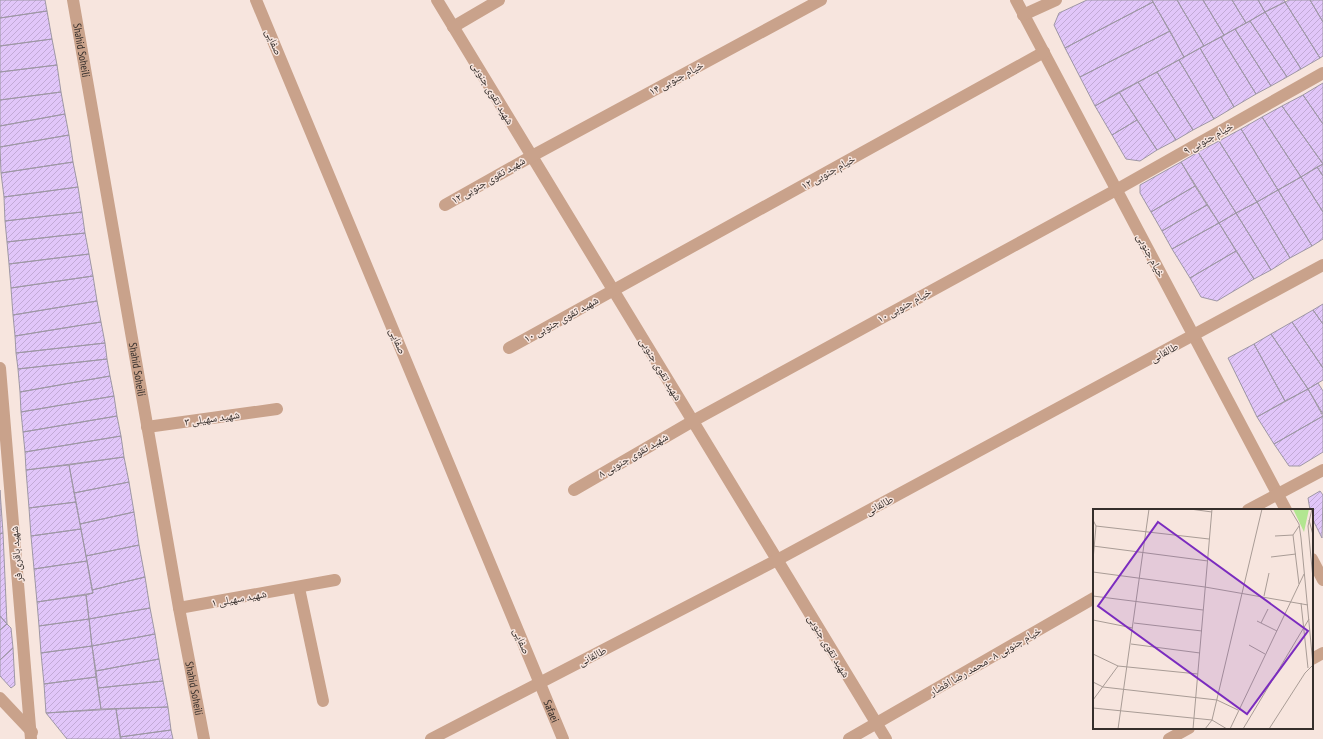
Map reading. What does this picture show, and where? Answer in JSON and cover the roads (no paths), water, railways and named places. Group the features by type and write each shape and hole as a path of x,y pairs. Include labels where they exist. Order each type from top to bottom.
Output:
{"street":[{"name":"Shahid Soheili","path":"73,0 179,608 204,739"},
{"name":"صفایی","path":"256,0 540,683"},
{"name":"شهید تقوی جنوبی","path":"437,0 886,739"},
{"path":"453,27 499,0"},
{"name":"خیام جنوبی ۱۴","path":"532,156 821,0"},
{"name":"خیام جنوبی","path":"1016,0 1285,509"},
{"path":"1023,15 1056,0"},
{"name":"خیام جنوبی ۱۲","path":"613,291 1044,52"},
{"name":"خیام جنوبی ۹","path":"1116,190 1323,73"},
{"name":"شهید تقوی جنوبی ۱۲","path":"445,205 532,156"},
{"name":"خیام جنوبی ۱۰","path":"693,421 1116,190"},
{"name":"طالقانی","path":"431,739 777,560 1323,265"},
{"name":"شهید تقوی جنوبی ۱۰","path":"509,348 613,291"},
{"name":"شهید باقری فر","path":"0,368 33,736"},
{"name":"شهید سهیلی ۳","path":"147,427 277,409"},
{"name":"شهید تقوی جنوبی ۸","path":"574,490 693,421"},
{"path":"1250,509 1277,493 1323,470"},
{"path":"1313,561 1323,580"},
{"name":"شهید سهیلی ۱","path":"179,608 299,588 335,580"},
{"path":"299,588 323,701"},
{"name":"خیام جنوبی ۸ - محمد رضا افضار","path":"849,739 1093,599"},
{"path":"1313,658 1323,653"},
{"name":"Safaei","path":"540,683 563,739"},
{"path":"0,698 33,736"},
{"path":"1169,739 1187,729"}]}
